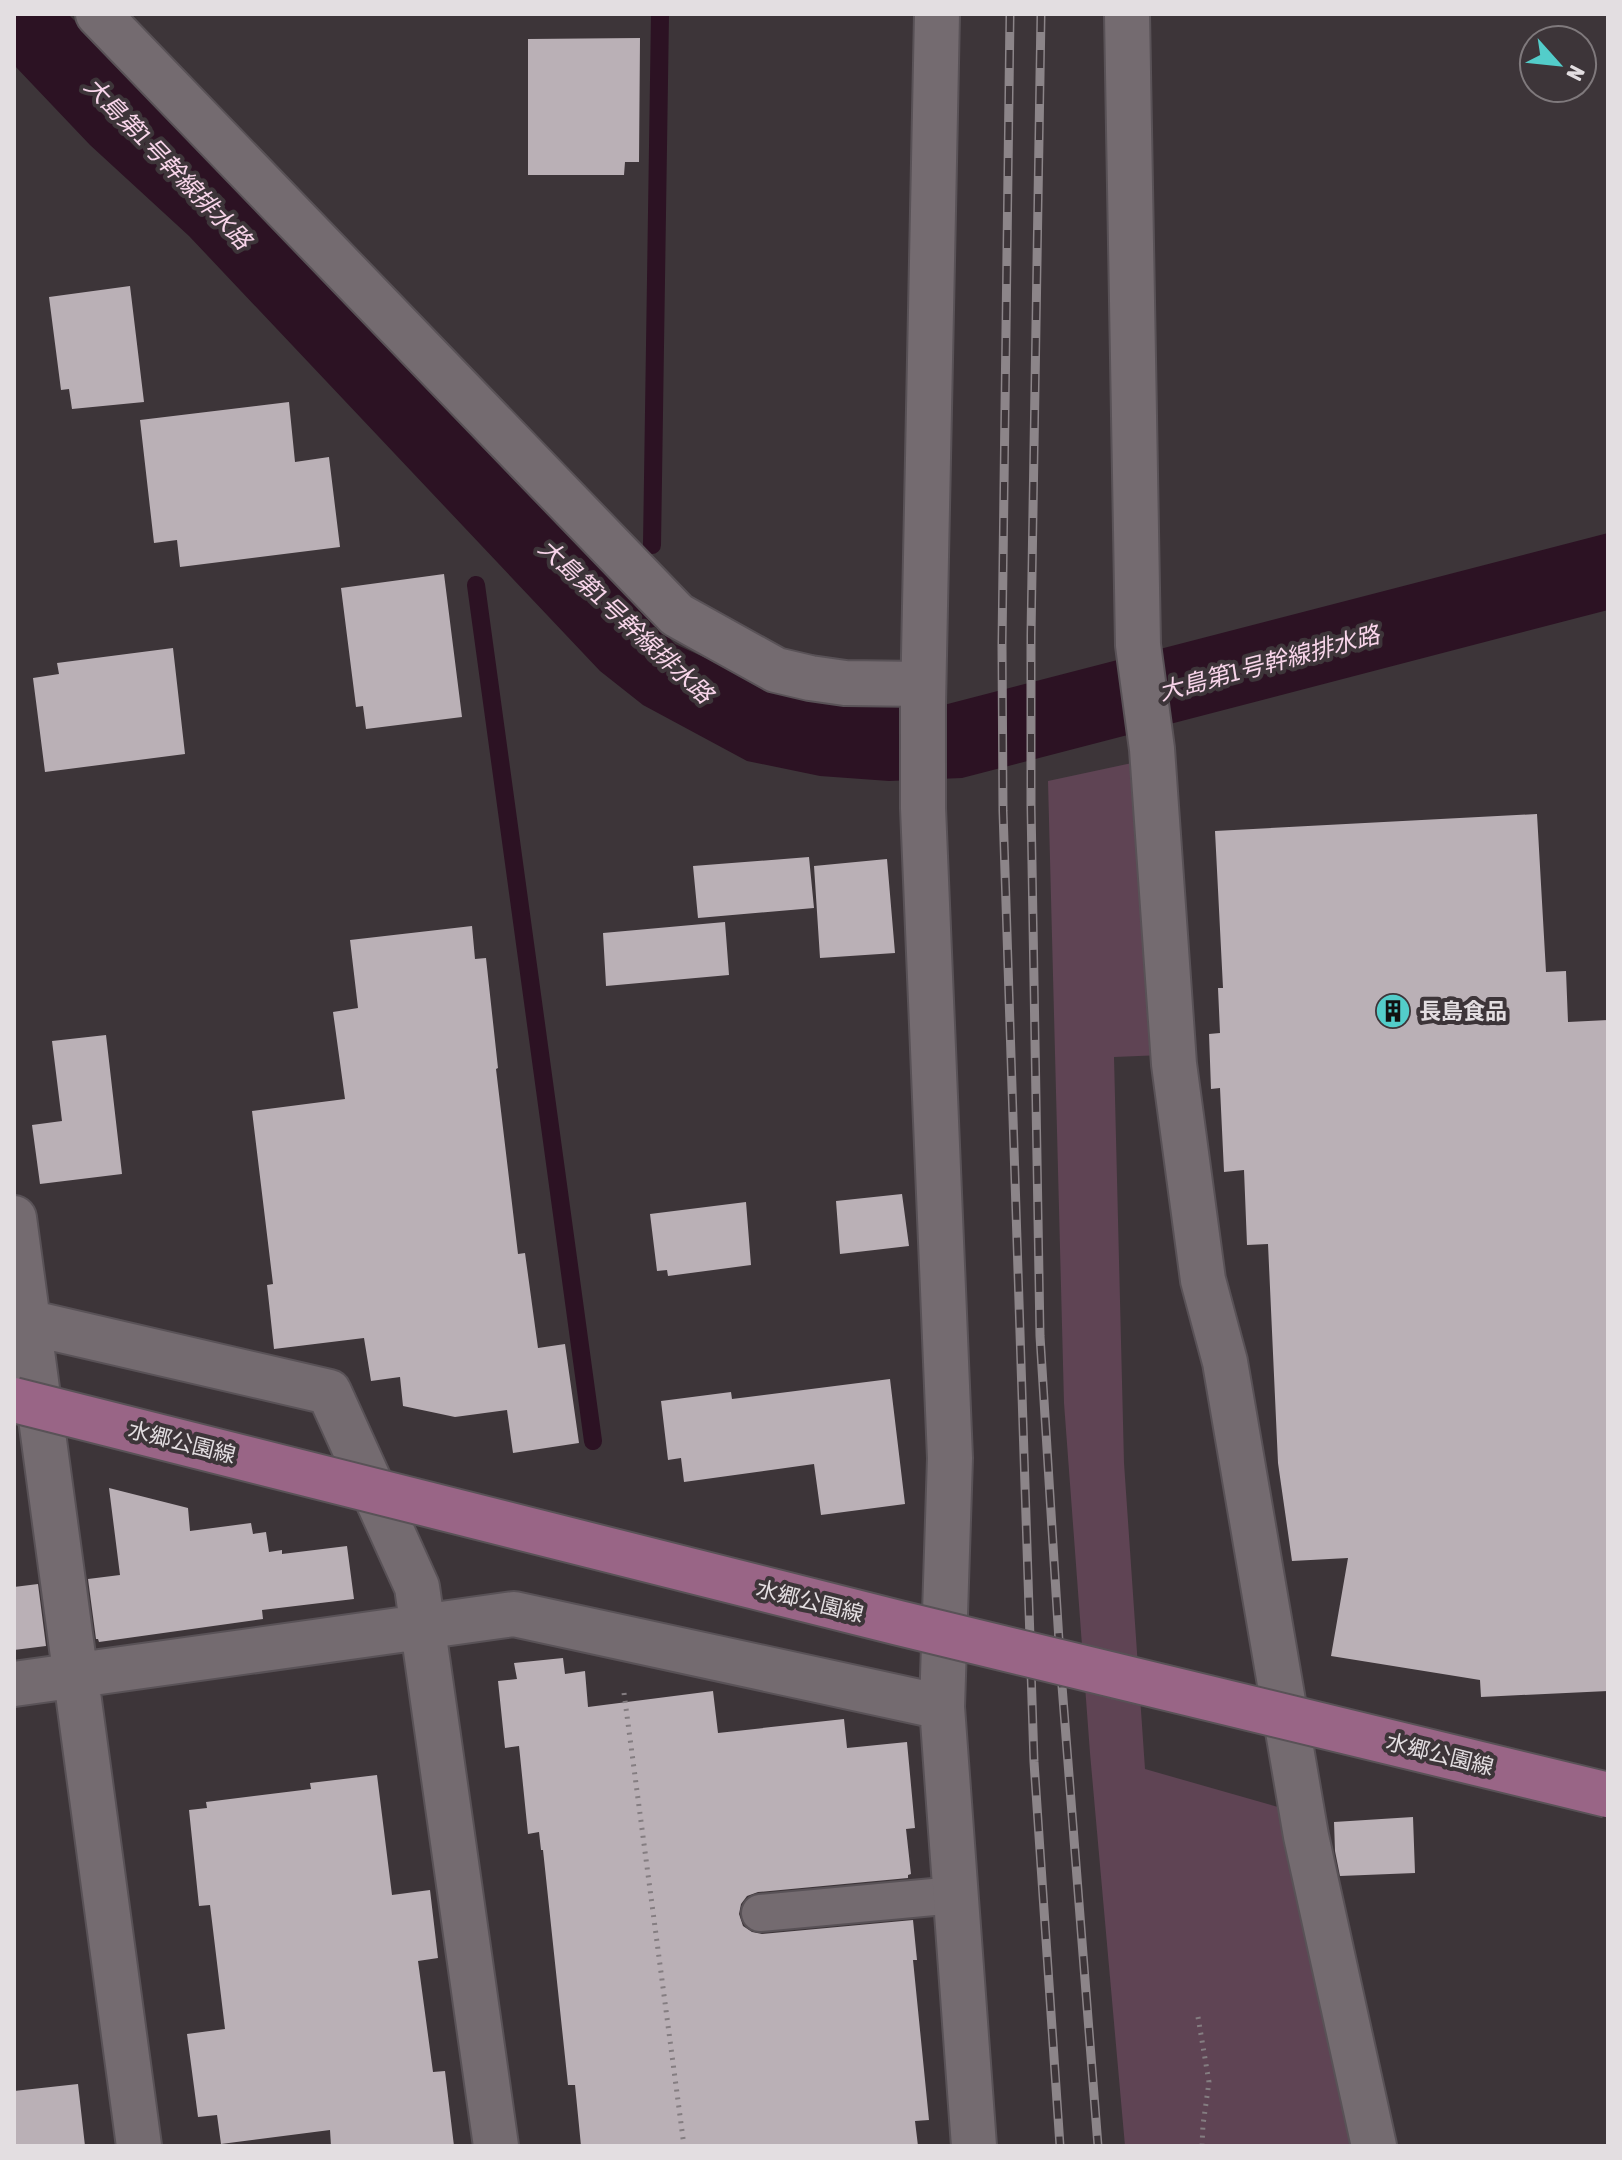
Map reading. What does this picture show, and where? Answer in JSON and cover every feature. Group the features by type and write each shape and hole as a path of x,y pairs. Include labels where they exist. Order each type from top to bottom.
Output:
{"main road":[{"name":"水郷公園線","path":"14,1400 884,1619 1608,1795"}],"street":[{"path":"937,14 923,808 950,1458 942,1707 974,2146"},
{"path":"1127,14 1138,645 1152,749 1174,1064 1203,1280 1225,1362 1306,1836 1374,2146"},
{"path":"103,17 677,615 776,670 923,695"},
{"path":"14,1218 21,1321 139,2146"},
{"path":"21,1321 329,1392 417,1587 496,2146"},
{"path":"14,1684 514,1614 942,1707"}],"lane":[{"path":"760,1913 955,1895"}],"path":[{"path":"617,1636 684,2146"},
{"path":"1198,2017 1209,2082 1202,2146"}],"shaded area":[{"path":"1132,763 1163,1055 1114,1057 1124,1463 1145,1769 1278,1807 1361,2146 1125,2146 1090,1753 1064,1403 1048,781"}],"water":[{"name":"大島第1号幹線排水路","path":"14,14 68,14 194,141 675,644 760,683 905,700 909,714 1608,533 1608,610 962,778 889,781 820,776 747,761 643,705 600,671 189,236 90,145 14,65"}],"building":[{"path":"640,38 639,162 625,162 624,175 528,175 528,39"},
{"path":"130,286 144,402 72,409 69,389 61,390 49,297"},
{"path":"289,402 295,462 329,457 340,547 180,567 177,540 154,543 140,420"},
{"path":"444,574 462,717 366,729 363,706 356,707 341,588"},
{"path":"173,648 185,754 45,772 33,678 59,674 57,663"},
{"path":"1537,814 1546,972 1566,971 1568,1022 1608,1020 1608,1691 1481,1697 1480,1680 1331,1656 1348,1558 1292,1561 1278,1463 1268,1244 1247,1245 1244,1170 1224,1172 1220,1088 1211,1089 1209,1034 1220,1033 1218,988 1223,988 1215,831"},
{"path":"809,857 814,908 698,918 693,866"},
{"path":"887,859 895,953 820,958 814,866"},
{"path":"725,922 729,975 606,986 603,933"},
{"path":"472,926 475,959 486,958 518,1254 525,1253 538,1348 565,1344 579,1443 513,1453 507,1410 455,1417 403,1406 400,1377 371,1381 364,1338 274,1349 267,1285 273,1284 252,1111 345,1099 333,1012 358,1008 350,940"},
{"path":"106,1035 122,1174 40,1184 32,1125 62,1121 52,1041"},
{"path":"902,1194 909,1246 840,1254 836,1201"},
{"path":"746,1202 751,1265 668,1276 667,1270 657,1271 650,1214"},
{"path":"890,1379 905,1504 821,1515 814,1464 684,1482 681,1458 668,1460 661,1401 731,1392 732,1399"},
{"path":"109,1488 188,1508 190,1531 251,1523 253,1534 266,1532 269,1552 282,1550 282,1554 347,1546 354,1599 262,1610 263,1619 99,1642 96,1639 88,1579 120,1575"},
{"path":"38,1584 46,1646 14,1650 14,1587"},
{"path":"563,1658 565,1674 585,1671 588,1707 713,1691 718,1733 844,1719 847,1748 907,1742 915,1828 906,1829 911,1874 908,1878 758,1892 747,1896 739,1914 743,1926 762,1934 913,1920 917,1960 913,1960 929,2120 915,2121 918,2146 581,2146 575,2085 568,2085 543,1850 539,1832 528,1834 519,1746 505,1748 498,1681 517,1679 514,1663"},
{"path":"377,1775 392,1895 430,1890 438,1958 418,1961 433,2072 445,2071 454,2146 331,2146 330,2130 221,2144 217,2115 198,2117 187,2034 225,2029 210,1905 199,1906 189,1810 207,1808 206,1802 311,1789 310,1783"},
{"path":"1413,1817 1415,1873 1340,1876 1334,1822"},
{"path":"78,2084 85,2146 14,2146 14,2091"}],"waterway":[{"path":"652,545 660,14"},
{"path":"476,585 593,1441"}],"railway":[{"path":"1010,14 1002,645 1003,811 1034,1762 1060,2146"},
{"path":"1041,14 1031,635 1040,1336 1061,1673 1098,2146"}],"place":[{"name":"長島食品","path":"1393,1011"}]}
